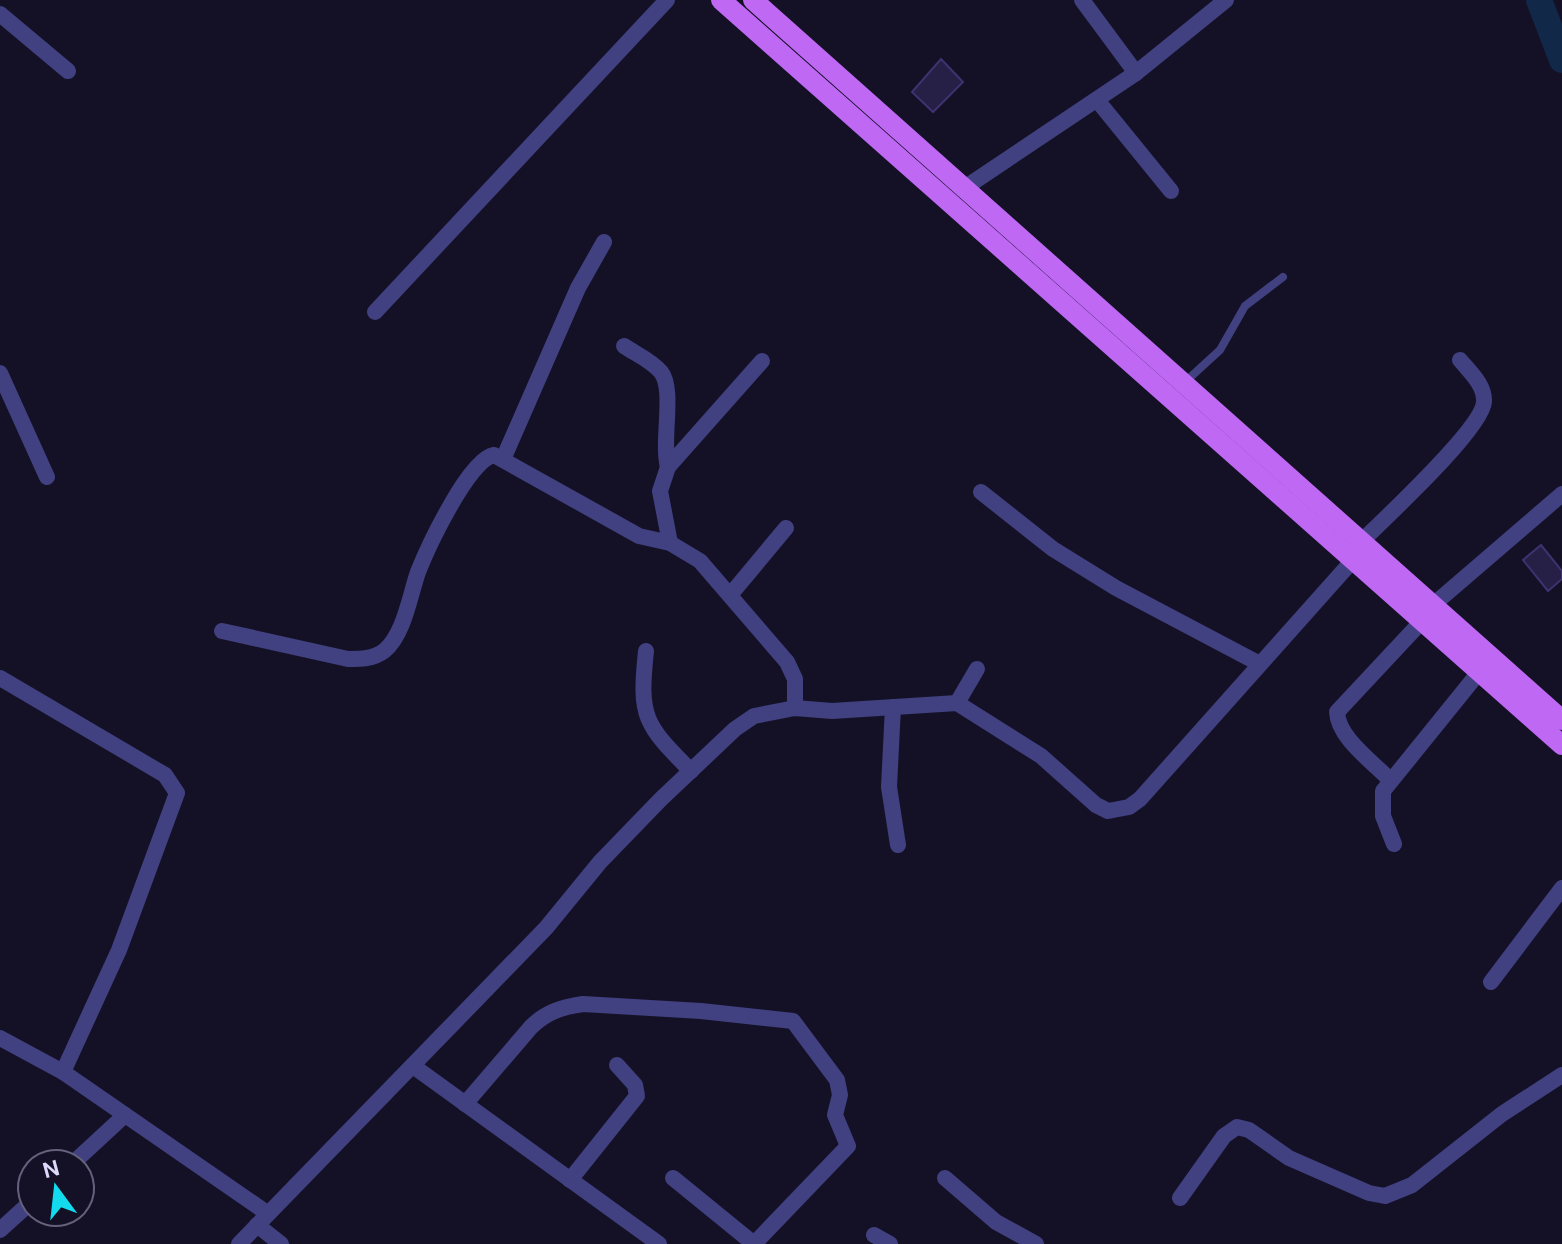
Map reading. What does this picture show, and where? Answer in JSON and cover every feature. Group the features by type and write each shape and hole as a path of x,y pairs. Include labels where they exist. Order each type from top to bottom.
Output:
{"main road":[{"path":"721,0 1428,612 1562,720"},
{"path":"753,0 1185,383 1358,550"},
{"path":"1428,612 1480,671 1562,745"}],"street":[{"path":"375,312 667,0"},
{"path":"1082,0 1136,73"},
{"path":"963,189 1136,73 1226,0"},
{"path":"0,14 68,71"},
{"path":"1097,100 1171,191"},
{"path":"504,457 578,288 604,242"},
{"path":"624,346 655,365 666,381 664,449 668,467"},
{"path":"239,1244 546,928 600,862 735,729 754,716 795,708 832,711 957,703 1041,756 1096,805 1108,811 1118,811 1140,799 1358,550 1452,450 1482,410 1482,390 1460,360"},
{"path":"670,543 660,491 668,467 762,361"},
{"path":"0,373 47,477"},
{"path":"222,631 348,659 367,659 383,651 395,638 420,567 440,525 478,463 485,456 504,457 639,536 670,543 700,561 787,662 795,679 795,708"},
{"path":"981,492 1053,549 1103,580 1258,663"},
{"path":"1390,780 1349,738 1340,725 1337,712 1428,612 1562,494"},
{"path":"731,594 786,528"},
{"path":"646,651 644,710 659,739 691,771"},
{"path":"957,703 977,669"},
{"path":"1394,844 1381,803 1390,780 1480,671"},
{"path":"0,678 165,775 177,793 119,950 63,1072"},
{"path":"893,707 889,787 898,845"},
{"path":"1491,982 1562,888"},
{"path":"465,1104 540,1018 566,1007 583,1004 686,1010 793,1021 837,1080 840,1095 835,1115 848,1146 754,1244 673,1178"},
{"path":"0,1038 63,1072 125,1115 262,1219 281,1244"},
{"path":"570,1180 637,1096 635,1085 617,1065"},
{"path":"413,1066 659,1244"},
{"path":"1180,1198 1224,1136 1237,1127 1249,1130 1289,1158 1341,1182 1369,1193 1396,1194 1502,1114 1562,1075"},
{"path":"89,1148 125,1115"},
{"path":"945,1178 996,1222 1036,1244"},
{"path":"0,1230 16,1216"},
{"path":"874,1235 890,1244"}],"lane":[{"path":"1185,383 1220,350 1245,306 1283,277"}],"building":[{"path":"941,59 963,82 933,112 912,92"},
{"path":"1541,545 1562,571 1562,579 1548,591 1523,560"}],"waterway":[{"path":"1539,0 1562,60"}]}
